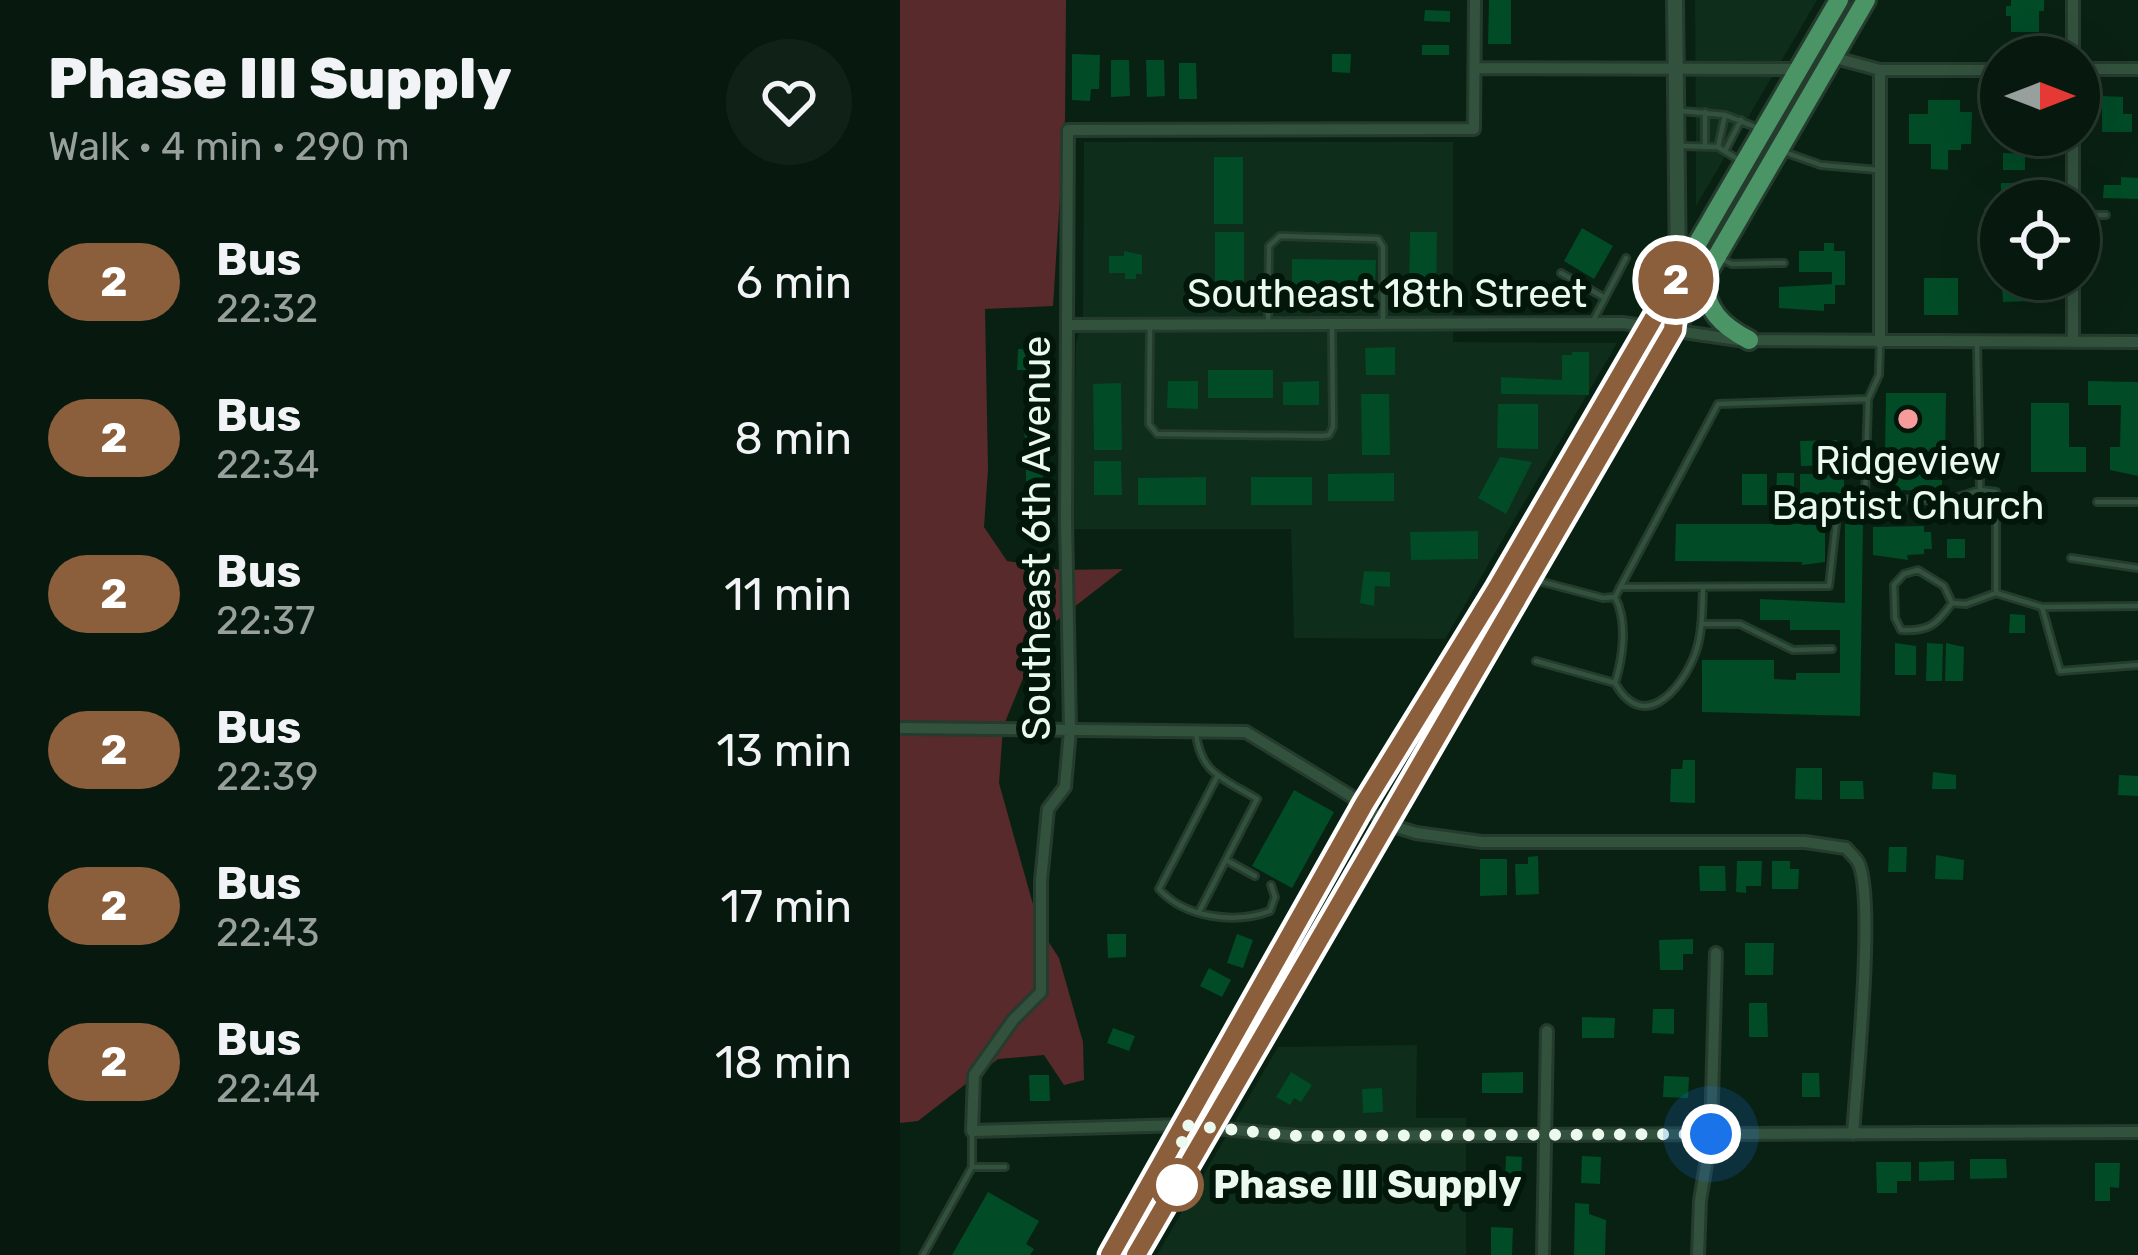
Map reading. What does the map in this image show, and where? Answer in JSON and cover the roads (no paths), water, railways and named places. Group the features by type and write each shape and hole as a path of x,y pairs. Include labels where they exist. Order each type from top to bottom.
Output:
{"highway":[{"path":"1109,1255 1364,804 1497,588 1839,0"},
{"path":"1136,1255 1866,0"},
{"path":"1704,278 1710,309 1724,325 1749,340"}],"street":[{"path":"1475,0 1475,68 1799,69"},
{"path":"1673,330 1678,276 1675,0"},
{"path":"2073,0 2073,36"},
{"path":"1832,57 1880,70 1980,70"},
{"name":"Southeast 6th Avenue","path":"972,1131 974,1076 1012,1020 1041,992 1048,809 1065,787 1070,730 1068,130 1474,129 1475,68"},
{"path":"2100,69 2138,69"},
{"path":"1880,70 1880,344"},
{"path":"2073,300 2073,343"},
{"name":"Southeast 18th Street","path":"1067,325 1592,324 1650,326 1749,340 2138,342"},
{"path":"900,728 1246,732 1364,804 1387,824 1415,833 1482,842 1805,842 1846,849 1859,863 1864,904 1853,1134"},
{"path":"1698,1255 1700,1201 1711,1134 1716,953"},
{"path":"1543,1255 1547,1031"},
{"path":"972,1131 1184,1125 1298,1136 2138,1132"}],"lane":[{"path":"1676,111 1724,115 1762,131"},
{"path":"1705,112 1705,147"},
{"path":"1718,147 1724,115"},
{"path":"1725,151 1742,120"},
{"path":"1677,146 1718,147 1744,163"},
{"path":"1778,150 1821,165 1880,170"},
{"path":"2100,215 2106,215"},
{"path":"1268,325 1269,246 1280,236 1378,239 1383,247 1383,325"},
{"path":"1716,257 1732,264 1784,263"},
{"path":"1592,324 1626,258"},
{"path":"1561,273 1605,298"},
{"path":"1150,325 1149,424 1157,434 1326,436 1332,431 1332,325"},
{"path":"1865,498 1868,399 1880,375 1880,344"},
{"path":"1977,344 1980,490"},
{"path":"1615,598 1718,404 1868,399"},
{"path":"1620,587 1829,586 1837,515 1844,507 1865,498 1946,501 1980,490 1996,492 1996,507"},
{"path":"2097,502 2138,502"},
{"path":"1996,521 1996,592"},
{"path":"2071,558 2138,568"},
{"path":"1918,570 1944,586 1952,603 1938,624 1901,630 1895,618 1894,585 1904,574 1918,570"},
{"path":"1529,578 1615,598"},
{"path":"1615,598 1622,612 1615,683 1624,700 1651,706 1684,675 1695,654 1703,587"},
{"path":"1952,603 1966,604 1996,592 2042,607 2138,606"},
{"path":"2042,607 2060,670 2138,665"},
{"path":"1701,624 1740,624 1793,650 1832,650"},
{"path":"1536,661 1615,683"},
{"path":"1196,733 1198,756 1257,799 1199,912"},
{"path":"1218,775 1160,889 1167,898 1226,919 1254,917 1270,910 1275,897 1271,885"},
{"path":"1226,860 1255,876"},
{"path":"923,1255 973,1167 972,1131"},
{"path":"973,1167 1005,1167"}],"place":[{"name":"Ridgeview Baptist Church","path":"1908,419"},
{"name":"Phase III Supply","path":"1177,1185"}]}
